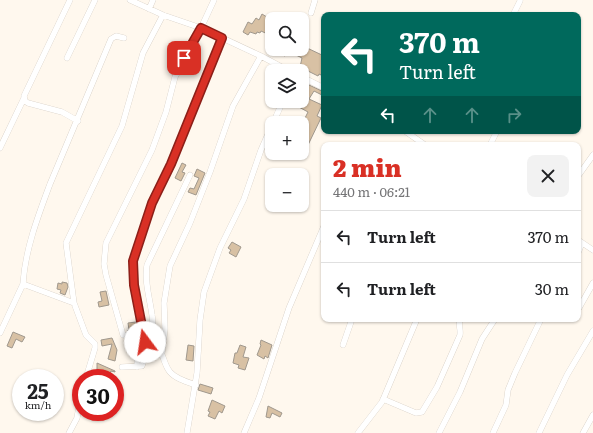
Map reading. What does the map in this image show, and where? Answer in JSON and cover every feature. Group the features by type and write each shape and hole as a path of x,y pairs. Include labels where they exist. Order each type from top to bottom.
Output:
{"street":[{"path":"0,148 70,0"},
{"path":"67,58 96,0"},
{"path":"130,0 162,15 201,28 276,64"},
{"path":"149,8 154,0"},
{"path":"137,367 138,340 135,336 123,335 106,275 104,264 106,242 152,150 166,112 176,77 214,0"},
{"path":"311,13 314,0"},
{"path":"514,12 520,1"},
{"path":"89,369 95,348 94,344 86,335 74,303 66,243 122,126 141,57 162,15"},
{"path":"0,333 23,284 28,255 42,207 111,39 116,36 124,38"},
{"path":"196,385 171,373 162,353 148,343 134,285 133,261 152,203 171,164 222,38"},
{"path":"162,353 165,329 164,303 170,266 205,186 233,106 261,56"},
{"path":"309,80 321,86"},
{"path":"24,98 28,103 62,112 78,121"},
{"path":"409,134 420,142"},
{"path":"187,433 196,385 200,320 204,292 220,248 244,199 265,141"},
{"path":"581,172 593,155"},
{"path":"122,367 142,366 144,362 148,343 153,330 153,317 146,276 146,265 190,175"},
{"path":"244,433 259,398 289,308 321,233"},
{"path":"581,243 593,250"},
{"path":"23,284 74,303"},
{"path":"581,305 593,284"},
{"path":"343,345 351,322"},
{"path":"358,433 378,408 383,399 416,322"},
{"path":"383,399 416,413 422,412 437,387 460,335 461,330 459,322"},
{"path":"439,433 460,392 482,339 493,322"},
{"path":"492,433 506,405 513,378 540,322"},
{"path":"539,433 567,375 593,331"},
{"path":"583,433 593,415"},
{"path":"69,433 75,421"}],"building":[{"path":"262,14 265,16 265,33 261,31 260,33 257,32 256,34 250,32 248,35 243,32 248,22 252,24 256,18 259,20"},
{"path":"309,49 321,55 321,75 319,74 318,76 309,72 309,64 301,64 302,58 298,56 309,56"},
{"path":"309,85 321,91 321,94 314,91 309,99"},
{"path":"309,99 321,105 317,116 321,118 309,143 309,116 306,116 308,112 301,108 309,108"},
{"path":"182,163 186,165 182,172 185,173 181,181 175,178"},
{"path":"197,169 205,173 196,195 188,192 190,188 194,189 199,178 194,176"},
{"path":"232,242 241,247 236,257 229,253 231,250 228,248"},
{"path":"62,282 67,283 68,287 65,295 60,293 61,290 57,289 58,283 62,284"},
{"path":"106,291 109,305 99,307 98,302 102,301 100,292"},
{"path":"136,322 138,333 127,331 129,330 128,323"},
{"path":"13,332 25,337 22,342 16,339 12,348 7,346"},
{"path":"112,338 117,350 115,361 108,359 112,344 102,346 101,340"},
{"path":"261,340 272,345 268,358 265,356 264,359 257,355 261,345"},
{"path":"188,345 194,346 193,361 186,360"},
{"path":"240,345 246,347 243,357 249,358 245,370 238,368 239,365 233,363 235,353 237,353"},
{"path":"97,363 110,369 97,369"},
{"path":"200,384 213,388 211,394 198,390"},
{"path":"212,400 225,406 222,413 219,411 215,419 208,416 210,412 208,411"},
{"path":"268,406 282,413 280,417 272,413 270,418 266,417"}],"route":[{"path":"145,342 134,285 133,261 152,203 171,164 222,38 201,28 184,58"}]}
